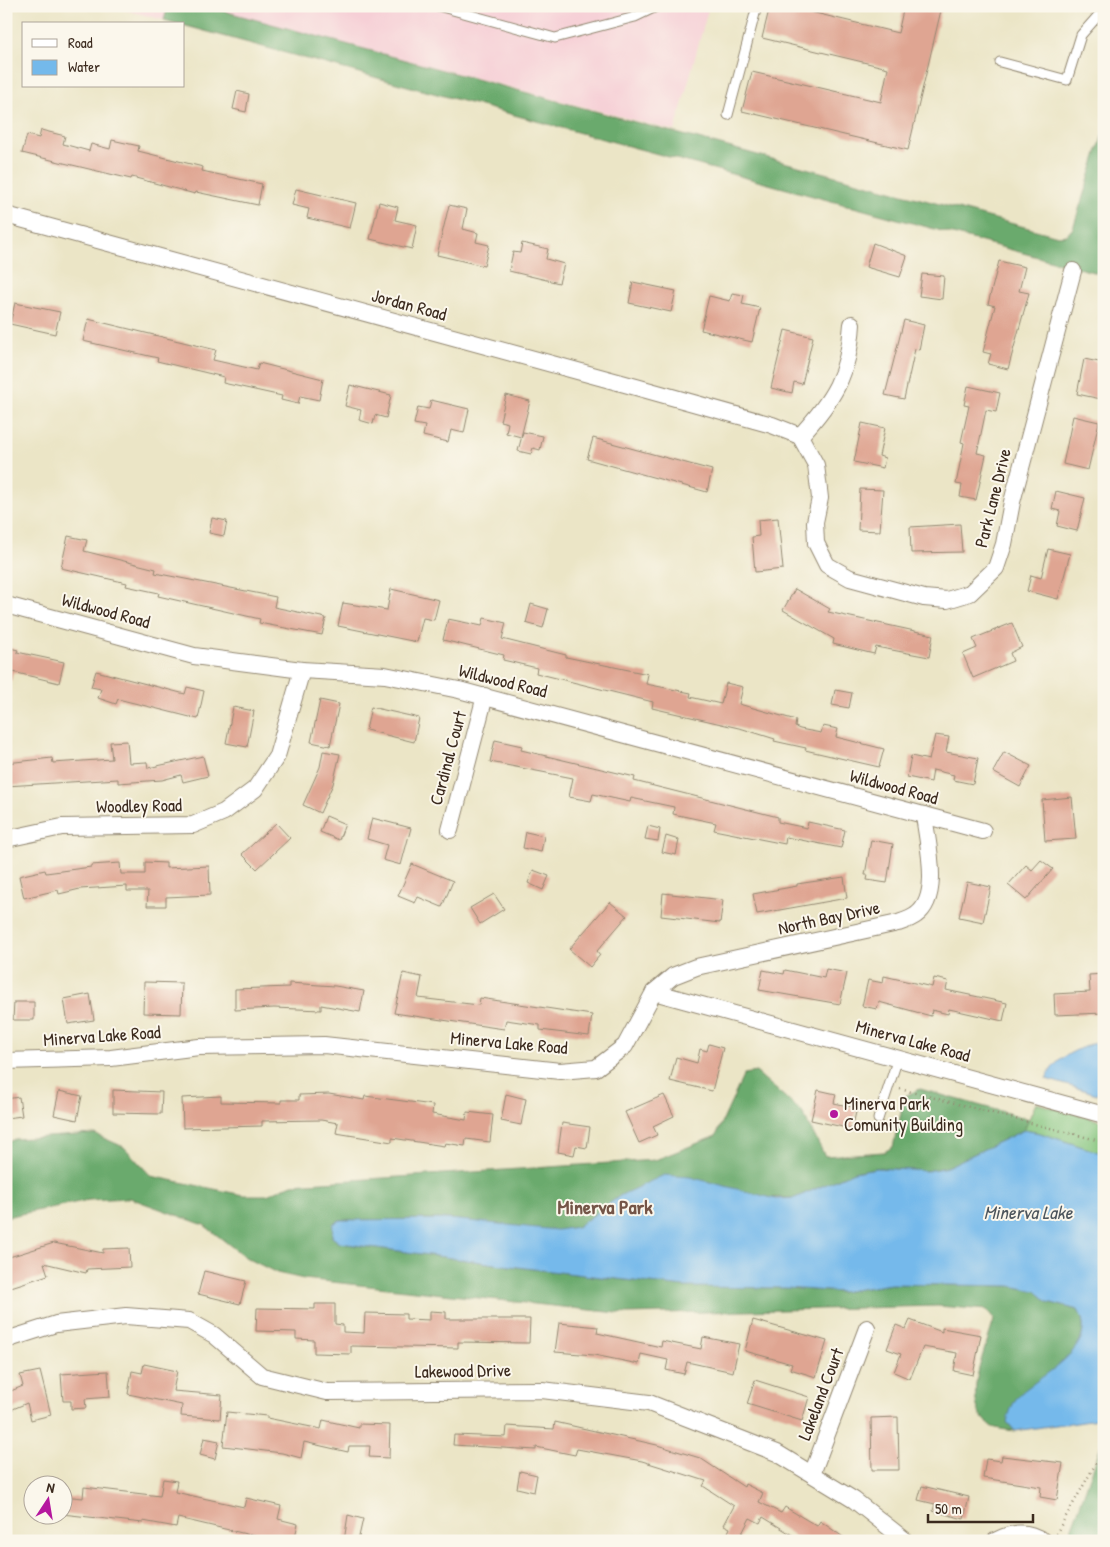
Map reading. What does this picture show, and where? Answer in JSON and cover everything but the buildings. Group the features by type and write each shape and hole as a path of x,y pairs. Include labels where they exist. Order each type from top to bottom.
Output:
{"street":[{"name":"Jordan Road","path":"6,215 636,387 772,425 800,436"},
{"name":"Park Lane Drive","path":"800,436 816,465 820,498 815,522 816,543 828,566 850,578 924,598 948,600 970,592 996,568 1004,544 1012,502 1073,271"},
{"path":"800,436 823,411 842,378 850,346 852,324"},
{"name":"Wildwood Road","path":"6,605 194,656 302,670 385,674 485,696 983,831"},
{"name":"Woodley Road","path":"6,839 62,827 193,825 224,812 255,789 277,756 302,670"},
{"name":"Cardinal Court","path":"450,830 485,696"},
{"name":"North Bay Drive","path":"654,992 673,976 696,967 898,923 916,915 929,899 931,879 924,816"},
{"name":"Minerva Lake Road","path":"6,1061 111,1058 199,1047 324,1045 560,1071 596,1068 625,1046 654,992 1104,1115"},
{"name":"Lakewood Drive","path":"6,1340 56,1324 126,1316 188,1321 214,1335 262,1376 328,1392 542,1390 649,1403 777,1454 854,1500 906,1541"},
{"name":"Lakeland Court","path":"812,1474 867,1328"},
{"path":"995,1541 1005,1536 1023,1532 1049,1538"}],"lane":[{"path":"438,6 555,38 634,17 658,6"},
{"path":"728,114 757,6"},
{"path":"1000,62 1068,80 1081,35 1104,9"},
{"path":"878,1119 898,1058"}],"path":[{"path":"889,1086 1104,1142"},
{"path":"1049,1538 1104,1449"}],"shaded area":[{"path":"110,6 168,6 164,20"},
{"path":"205,6 709,6 675,131"}],"green space":[{"path":"168,6 205,6 1058,236 1067,235 1073,228 1104,131 1104,275 185,26 185,22 164,20"},
{"path":"756,1072 802,1112 825,1156 884,1152 893,1147 905,1096 920,1089 1029,1119 1024,1130 947,1167 927,1171 876,1168 854,1172 795,1198 621,1195 577,1227 557,1231 450,1219 340,1220 333,1224 332,1237 340,1243 684,1287 786,1288 841,1292 891,1284 1011,1286 1036,1291 1048,1302 1078,1310 1081,1315 1083,1331 1075,1350 1007,1422 1015,1431 989,1425 980,1415 976,1403 976,1389 981,1359 994,1319 987,1310 938,1306 627,1314 304,1279 277,1273 245,1257 204,1225 130,1198 89,1200 6,1217 6,1143 15,1139 94,1134 124,1147 151,1176 243,1195 267,1195 292,1184 655,1160 716,1136 744,1074"},
{"path":"1036,1103 1104,1122 1104,1154 1040,1133 1024,1130"},
{"path":"1104,1437 1104,1541 1093,1541 1096,1535 1070,1533"}],"water":[{"path":"1104,1039 1104,1096 1046,1079 1056,1064 1070,1053"},
{"name":"Minerva Lake","path":"1024,1130 1040,1133 1104,1154 1104,1418 1015,1431 1007,1422 1012,1407 1020,1394 1066,1358 1076,1348 1082,1336 1083,1323 1078,1310 1048,1302 1036,1291 1011,1286 891,1284 841,1292 786,1288 684,1287 340,1243 332,1237 333,1224 340,1220 450,1219 557,1230 577,1227 621,1195 664,1175 690,1177 776,1199 795,1198 854,1172 876,1168 927,1171 947,1167"}],"place":[{"name":"Minerva Park Comunity Building","path":"834,1114"}],"district":[{"name":"Minerva Park","path":"605,1207"}]}
